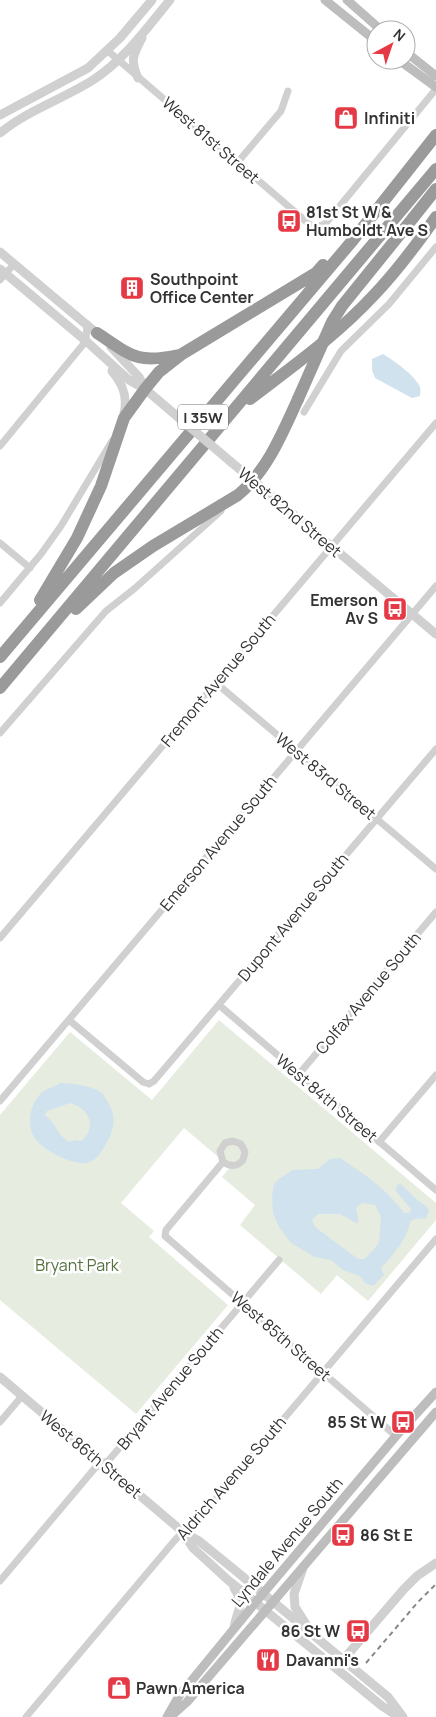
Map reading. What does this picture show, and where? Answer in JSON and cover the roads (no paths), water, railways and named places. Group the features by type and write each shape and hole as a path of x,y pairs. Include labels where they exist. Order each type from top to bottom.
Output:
{"highway":[{"name":"I 35W","path":"0,657 346,247 436,135"},
{"name":"I 35W","path":"0,688 436,169"},
{"path":"11,644 77,538 101,486 121,423 159,372 182,354 316,273 394,188"},
{"path":"49,630 73,611 114,573 153,546 238,495 252,480 268,459 298,399 332,322 342,306 436,189"},
{"path":"230,414 310,353 350,318 395,271 436,217"},
{"path":"97,333 131,355 139,358 160,359 182,354"}],"main road":[{"path":"325,0 366,33"},
{"path":"347,0 370,20"},
{"path":"417,68 436,76"},
{"path":"417,68 436,88"},
{"name":"Lyndale Avenue South","path":"168,1717 179,1696 234,1628 396,1436 436,1392"},
{"name":"Lyndale Avenue South","path":"168,1717 187,1702 436,1412"}],"street":[{"path":"0,115 88,68 108,51 152,0"},
{"path":"0,133 27,114 77,90 95,79 118,60 170,0"},
{"path":"138,78 134,68 133,57 149,25"},
{"name":"West 81st Street","path":"108,51 308,224 316,227 325,224 436,88"},
{"path":"237,163 281,112 288,91"},
{"path":"304,412 341,351 389,304 435,249"},
{"name":"West 82nd Street","path":"0,252 97,333 140,377 145,389"},
{"path":"2,274 14,264"},
{"name":"West 82nd Street","path":"2,274 86,341 129,380 145,389 436,634"},
{"path":"0,446 86,341 87,324"},
{"path":"0,603 30,568 61,526 121,423 126,406 123,386 99,353"},
{"name":"Fremont Avenue South","path":"0,938 436,423"},
{"path":"0,733 106,611 134,589 238,495"},
{"path":"0,543 30,568"},
{"name":"Emerson Avenue South","path":"0,1100 436,586"},
{"name":"West 83rd Street","path":"216,683 436,869"},
{"name":"Dupont Avenue South","path":"69,1020 143,1082 149,1084 154,1081 436,749"},
{"name":"Colfax Avenue South","path":"299,1074 436,912"},
{"name":"West 84th Street","path":"219,1005 436,1190"},
{"path":"379,1142 436,1075"},
{"name":"West 85th Street","path":"223,1162 166,1230 165,1236 396,1436"},
{"name":"Aldrich Avenue South","path":"26,1717 183,1532 192,1527 436,1239"},
{"name":"Bryant Avenue South","path":"0,1581 95,1468 109,1460 279,1260"},
{"name":"West 86th Street","path":"0,1377 183,1532 199,1541 343,1660 388,1698 403,1717"},
{"path":"0,1422 22,1396"},
{"name":"West 86th Street","path":"183,1532 193,1548 230,1582 336,1670 399,1717"},
{"path":"336,1670 404,1589 417,1576 436,1563"},
{"path":"304,1566 294,1594 295,1607 311,1634"},
{"path":"230,1582 240,1601 240,1612 235,1620 234,1628"}],"water":[{"path":"383,354 414,378 420,387 420,396 412,398 375,378 372,370 372,359"},
{"path":"61,1083 82,1085 98,1090 103,1094 112,1110 114,1120 110,1136 100,1153 90,1162 75,1162 57,1155 41,1145 32,1133 30,1116 36,1099 44,1091","holes":["70,1103 77,1105 89,1119 89,1130 81,1141 69,1142 45,1115 47,1111"]},
{"path":"340,1158 366,1176 383,1189 404,1213 409,1213 411,1209 395,1190 398,1184 402,1185 426,1206 429,1211 426,1218 414,1219 410,1222 403,1240 381,1268 384,1275 373,1286 365,1283 360,1276 343,1270 331,1260 315,1257 291,1243 279,1227 273,1213 272,1195 274,1184 279,1179 293,1170 318,1169 330,1159","holes":["362,1203 375,1205 381,1217 379,1243 365,1259 358,1259 315,1227 312,1220 318,1214 340,1214 358,1224 356,1208"]}],"railway":[{"path":"366,1663 418,1602 436,1584"}],"place":[{"name":"Infiniti","path":"346,118"},
{"name":"81st St W & Humboldt Ave S","path":"289,221"},
{"name":"Southpoint Office Center","path":"132,288"},
{"name":"Emerson Av S","path":"395,609"},
{"name":"85 St W","path":"403,1422"},
{"name":"86 St E","path":"343,1535"},
{"name":"86 St W","path":"358,1631"},
{"name":"Davanni's","path":"268,1660"},
{"name":"Pawn America","path":"119,1688"}],"park label":[{"name":"Bryant Park","path":"77,1265"}]}
